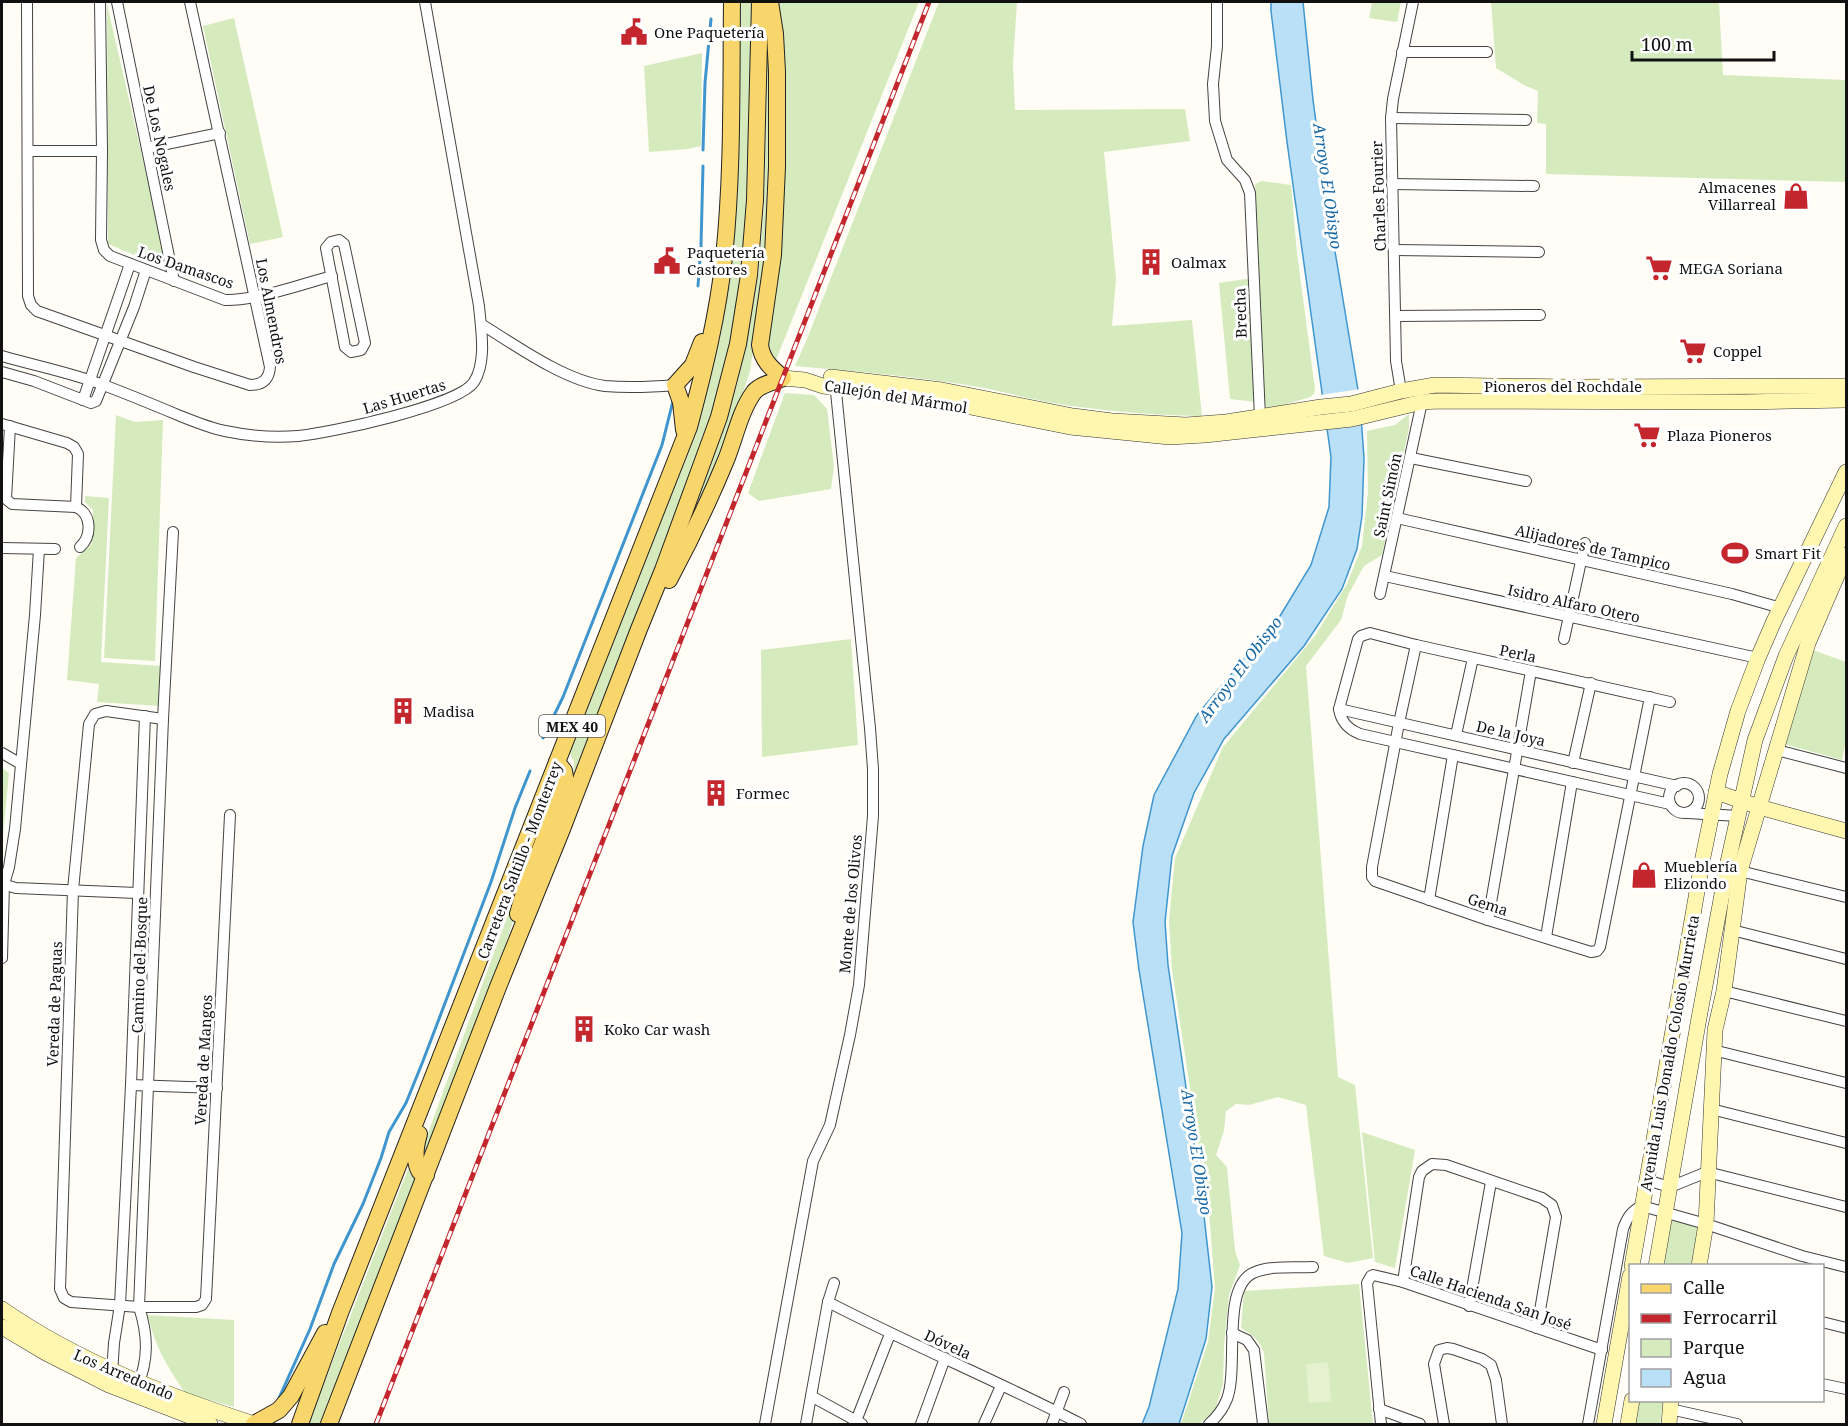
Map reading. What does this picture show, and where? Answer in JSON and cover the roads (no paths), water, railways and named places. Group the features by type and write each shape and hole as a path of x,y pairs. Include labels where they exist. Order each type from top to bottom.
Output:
{"main road":[{"name":"Carretera Saltillo - Monterrey","path":"300,1425 340,1313 689,427 704,371 719,293 727,225 732,2"},
{"name":"Carretera Saltillo - Monterrey","path":"329,1425 498,987 663,570 719,417 738,344 749,275 754,200 760,2"},
{"path":"770,2 777,72 777,167 773,255 760,345 767,364 783,378"},
{"path":"681,449 683,414 675,386 688,372 696,357 719,293"},
{"path":"646,609 666,585 705,509 745,409 754,393 768,383 783,378"},
{"path":"498,987 525,889 566,783 564,771 557,762"},
{"path":"426,1175 420,1172 416,1162 417,1142 448,1058 459,1014"},
{"path":"254,1424 279,1410 291,1396 326,1330 340,1313"}],"street":[{"path":"27,2 28,151 102,151 100,2"},
{"name":"De Los Nogales","path":"117,2 174,282"},
{"name":"Los Almendros","path":"28,151 28,296 31,305 37,311 250,385 264,382 269,375 270,367 190,2"},
{"name":"Las Huertas","path":"2,356 89,380 224,431 276,437 317,433 391,417 462,393 473,384 480,368 479,306 425,2"},
{"name":"Brecha","path":"1217,2 1218,46 1213,101 1215,121 1227,160 1245,180 1250,193 1260,417"},
{"name":"Charles Fourier","path":"1395,393 1396,316 1391,118 1413,2"},
{"path":"1402,52 1487,52"},
{"path":"1391,118 1526,120"},
{"path":"147,148 220,133"},
{"name":"Los Damascos","path":"102,151 101,240 104,250 110,256 225,300 254,297 332,276"},
{"path":"1392,184 1534,186"},
{"path":"339,240 344,244 354,285 365,343 361,350 351,352 345,347 332,276 326,248 331,242 339,240"},
{"path":"1395,250 1539,252"},
{"path":"83,400 130,264"},
{"path":"2,372 34,381 91,403 96,401 146,270"},
{"path":"1396,316 1540,315"},
{"path":"481,324 566,374 583,380 603,386 675,386"},
{"name":"Callejón del Mármol","path":"783,378 805,380 823,386 835,382 930,400 1036,415 1160,424 1203,424 1260,417 1284,419"},
{"name":"Monte de los Olivos","path":"765,1425 813,1161 830,1125 850,1035 859,985 870,854 873,770 870,728 835,382"},
{"name":"Pioneros del Rochdale","path":"1284,419 1435,385 1567,395 1745,402 1846,399"},
{"name":"Pioneros del Rochdale","path":"1284,419 1352,419 1422,402 1846,386"},
{"name":"Saint Simón","path":"1380,594 1422,402"},
{"name":"Callejón del Mármol","path":"1036,415 1110,432 1170,437 1205,435 1284,419"},
{"path":"76,507 78,453 74,447 6,425 4,472 6,499 12,504 76,507 84,510 88,516 87,537 80,547"},
{"path":"1411,458 1526,481"},
{"name":"Avenida Luis Donaldo Colosio Murrieta","path":"1632,1264 1711,815 1737,711 1758,658 1846,472"},
{"name":"Alijadores de Tampico","path":"1397,518 1732,594 1781,608"},
{"name":"Avenida Luis Donaldo Colosio Murrieta","path":"1656,1264 1697,1027 1755,740 1786,656 1813,613 1843,550 1846,526"},
{"name":"Camino del Bosque","path":"136,1389 145,1365 147,1349 138,1306 173,532"},
{"path":"1564,639 1586,543"},
{"path":"2,549 55,549"},
{"path":"2,958 3,884 9,867 15,829 36,615 39,549"},
{"name":"Isidro Alfaro Otero","path":"1385,576 1758,658"},
{"path":"1700,1264 1706,1224 1715,1030 1724,991 1740,871 1806,651 1813,613"},
{"name":"Perla","path":"1339,709 1358,639 1370,633 1670,702"},
{"path":"1396,742 1416,645"},
{"path":"1456,735 1473,658"},
{"path":"1488,920 1531,671"},
{"path":"1573,763 1591,684"},
{"path":"1630,794 1650,697"},
{"path":"1339,709 1341,720 1353,731 1630,794 1670,804 1676,810 1688,813 1738,816"},
{"name":"De la Joya","path":"1339,709 1633,777 1677,786 1685,784 1716,792"},
{"name":"Vereda de Paguas","path":"120,1305 71,1302 64,1298 60,1289 73,890 91,718 95,714 106,711 145,716"},
{"path":"145,716 164,719"},
{"name":"Camino del Bosque","path":"111,1378 120,1305 145,716"},
{"name":"Gema","path":"1396,742 1372,867 1372,877 1375,881 1591,952 1597,951 1600,947 1630,794"},
{"path":"1777,750 1846,768"},
{"path":"2,753 21,764"},
{"path":"1429,900 1453,755"},
{"path":"1546,937 1572,782"},
{"path":"1670,804 1670,794 1677,786"},
{"path":"1688,813 1698,801 1694,788"},
{"path":"1716,792 1759,807 1846,831"},
{"name":"Vereda de Mangos","path":"138,1306 196,1307 202,1305 206,1299 230,815"},
{"path":"1740,871 1846,897"},
{"path":"3,884 16,888 137,893"},
{"path":"1732,930 1846,959"},
{"path":"1724,991 1846,1021"},
{"path":"1713,1050 1846,1083"},
{"path":"131,1085 217,1088"},
{"path":"1711,1109 1846,1143"},
{"path":"1403,1282 1419,1177 1427,1167 1440,1164 1542,1198 1552,1205 1556,1217 1537,1328"},
{"path":"1646,1180 1670,1187 1707,1172 1846,1207"},
{"path":"1469,1306 1491,1182"},
{"path":"1588,1425 1623,1229 1630,1214 1642,1206 1706,1224 1802,1256 1846,1267"},
{"path":"1209,1425 1216,1418 1228,1397 1236,1295 1240,1284 1255,1272 1267,1269 1313,1267"},
{"name":"Calle Hacienda San José","path":"1379,1409 1367,1282 1371,1276 1377,1275 1403,1282 1602,1350"},
{"path":"1604,1425 1629,1282"},
{"path":"806,1425 828,1302 834,1283"},
{"name":"Dóvela","path":"828,1302 1082,1425"},
{"path":"120,1305 138,1306"},
{"name":"Los Arredondo","path":"2,1309 111,1378"},
{"path":"1824,1322 1846,1328"},
{"name":"Los Arredondo","path":"2,1327 46,1353 111,1378 210,1425"},
{"path":"1232,1333 1247,1340 1254,1350 1263,1425"},
{"path":"811,1396 859,1423 890,1334"},
{"path":"1444,1425 1434,1364 1439,1350 1448,1348 1482,1359 1491,1365 1496,1380 1502,1425"},
{"path":"921,1425 945,1358"},
{"path":"1824,1384 1846,1389"},
{"path":"984,1425 1001,1386"},
{"name":"Los Arredondo","path":"136,1389 254,1424"},
{"path":"1052,1425 1064,1392"},
{"path":"1628,1425 1632,1402"},
{"path":"1381,1425 1379,1409 1420,1425"},
{"path":"1670,1412 1694,1414 1737,1425"},
{"path":"1694,1414 1705,1425"}],"water":[{"name":"Arroyo El Obispo","path":"1271,2 1303,2 1327,203 1360,402 1364,458 1362,516 1357,549 1342,589 1304,646 1224,739 1194,793 1172,856 1165,922 1168,965 1201,1189 1212,1287 1206,1339 1179,1424 1142,1424 1149,1407 1178,1289 1182,1233 1133,922 1143,846 1154,795 1197,715 1280,616 1311,565 1329,507 1331,457 1287,142"}],"waterway":[{"path":"703,150 705,83 711,19"},
{"path":"698,286 703,166"},
{"path":"543,738 563,697 662,445 673,401"},
{"path":"279,1398 310,1329 334,1264 363,1204 389,1132 406,1103 423,1061 491,882 515,808 530,771"}],"railway":[{"path":"376,1424 929,2"}],"place":[{"name":"One Paquetería","path":"634,32"},
{"name":"Almacenes Villarreal","path":"1796,196"},
{"name":"Paquetería Castores","path":"667,261"},
{"name":"Oalmax","path":"1151,262"},
{"name":"MEGA Soriana","path":"1659,268"},
{"name":"Coppel","path":"1693,351"},
{"name":"Plaza Pioneros","path":"1647,435"},
{"name":"Smart Fit","path":"1735,553"},
{"name":"Madisa","path":"403,711"},
{"name":"Formec","path":"716,793"},
{"name":"Mueblería Elizondo","path":"1644,875"},
{"name":"Koko Car wash","path":"584,1029"}]}
